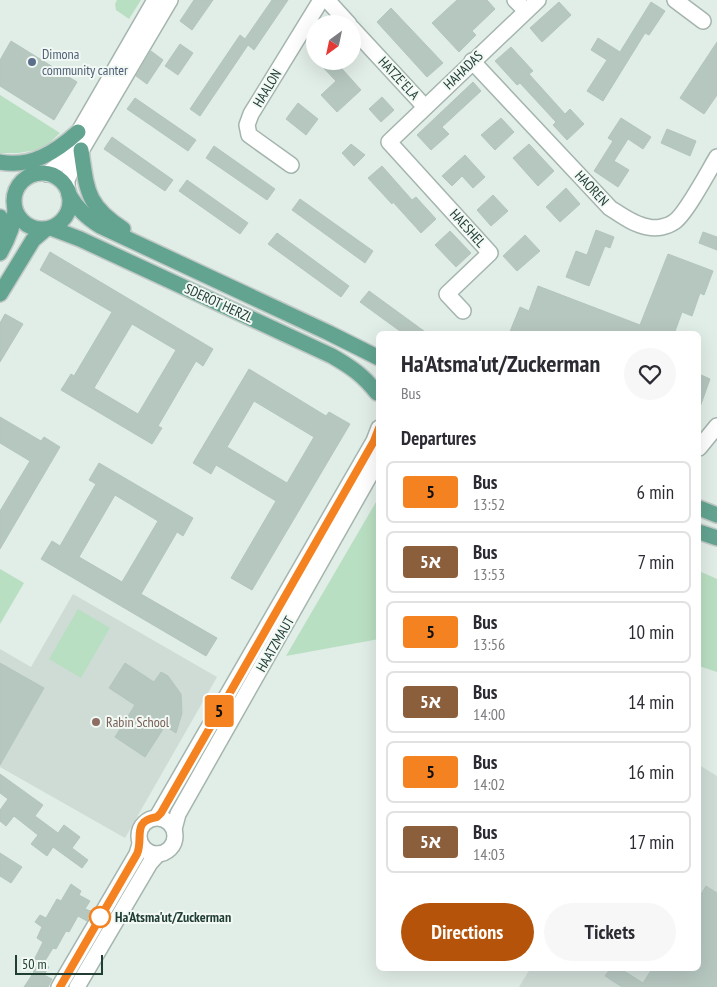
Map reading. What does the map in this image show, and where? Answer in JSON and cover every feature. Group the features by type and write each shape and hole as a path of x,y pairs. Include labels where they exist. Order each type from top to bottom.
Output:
{"main road":[{"path":"0,162 20,163 45,157 56,151 78,132"},
{"path":"81,150 86,184 94,205 111,222 162,255"},
{"path":"0,169 28,176 41,173 47,174 59,179 68,192 70,203 64,219 48,228 33,240 0,294"},
{"path":"0,253 12,230 16,188 28,176"},
{"name":"SDEROT HERZL","path":"68,192 79,210 89,219 376,356"},
{"path":"0,193 14,207 23,223 38,229 48,228"},
{"path":"0,217 2,228 0,243"},
{"name":"SDEROT HERZL","path":"48,228 60,230 80,239 332,356 360,374 376,389"},
{"path":"701,509 717,515"},
{"path":"701,533 717,538"}],"street":[{"path":"47,174 61,162 155,0"},
{"path":"68,192 71,170 81,150 170,0"},
{"name":"HAALON","path":"291,165 249,135 247,125 251,114 321,0"},
{"path":"327,0 341,15"},
{"path":"515,0 526,12"},
{"name":"HAHADAS","path":"389,142 538,0"},
{"path":"674,0 703,20"},
{"name":"HATZE'ELA","path":"361,38 425,107"},
{"name":"HAOREN","path":"472,61 610,208 627,220 647,227 662,227 674,222 684,211 717,158"},
{"name":"HAESHEL","path":"389,142 490,253 446,294 463,311"},
{"path":"701,446 717,426"},
{"name":"HAATZMAUT","path":"157,817 376,434"},
{"name":"HAATZMAUT","path":"174,829 178,814 376,464"},
{"path":"60,987 137,854 140,844 138,832 141,826 151,818 157,817 169,822 174,829 174,844 165,852 158,854 148,852 140,844"},
{"path":"78,987 150,863 158,854"}],"shaded area":[{"name":"Rabin School","path":"73,594 217,677 125,838 0,767 0,649 31,667"},
{"path":"701,766 717,776 717,987 519,987 529,971 701,971"}],"green space":[{"path":"117,0 141,0 129,19 116,10 115,4"},
{"path":"0,95 60,133 43,149 18,153 0,153"},
{"path":"376,502 376,640 286,656"},
{"path":"0,569 24,583 0,624"},
{"path":"701,572 717,579 717,672 701,667"},
{"path":"78,609 110,628 81,678 49,659"}],"building":[{"path":"194,0 213,0 192,30 180,21"},
{"path":"272,0 288,0 254,50 248,45 200,116 190,109 240,35 245,39"},
{"path":"457,0 487,0 495,9 472,31 476,35 459,52 432,23"},
{"path":"559,2 571,15 542,42 530,28"},
{"path":"651,2 665,11 649,35 645,33 603,101 587,91 607,60 591,50 598,38 620,52"},
{"path":"391,8 443,63 427,77 377,22"},
{"path":"11,41 77,82 54,120 0,86 0,60"},
{"path":"717,42 717,95 704,114 680,98"},
{"path":"180,44 193,53 178,75 165,66"},
{"path":"511,47 533,71 529,74 565,114 570,109 584,124 567,140 553,125 556,122 520,83 517,85 495,61"},
{"path":"151,51 163,60 147,84 136,76"},
{"path":"326,70 343,70 361,90 337,112 321,95 336,81"},
{"path":"473,82 481,91 442,127 449,134 431,150 417,135"},
{"path":"382,97 394,110 381,122 369,109"},
{"path":"135,98 196,140 188,151 127,109"},
{"path":"298,103 318,119 306,135 286,119"},
{"path":"501,118 514,132 495,150 481,135"},
{"path":"621,118 651,137 643,149 628,139 614,161 629,170 618,187 594,171 613,141 608,138"},
{"path":"667,129 696,141 690,156 661,143"},
{"path":"112,137 173,180 165,191 104,149"},
{"path":"351,144 365,155 354,166 342,153"},
{"path":"529,144 554,171 538,186 513,158"},
{"path":"214,146 275,189 267,200 206,158"},
{"path":"465,155 485,177 473,188 462,176 452,186 442,176"},
{"path":"382,166 412,200 416,197 436,219 421,233 368,178"},
{"path":"187,180 248,223 240,234 179,191"},
{"path":"566,188 580,204 560,222 546,207"},
{"path":"493,195 508,211 491,226 477,210"},
{"path":"300,199 373,251 365,263 292,210"},
{"path":"596,230 614,237 610,248 605,246 589,286 566,277 576,251 587,255"},
{"path":"450,231 471,253 456,267 435,245"},
{"path":"703,232 717,237 717,250 699,243"},
{"path":"277,233 349,286 341,297 268,244"},
{"path":"525,235 540,251 517,271 503,256"},
{"path":"50,252 213,349 203,366 196,361 158,426 162,428 152,444 61,390 71,374 74,376 112,312 40,270","holes":["132,324 176,350 138,414 94,388"]},
{"path":"668,254 713,271 704,295 700,293 692,316 682,312 675,331 510,331 520,307 529,311 538,286 640,325"},
{"path":"369,291 424,331 400,331 360,302"},
{"path":"5,314 23,324 0,362 0,323"},
{"path":"249,369 326,416 329,412 350,424 252,590 231,578 276,501 216,465 211,474 193,463","holes":["254,401 314,437 287,483 227,447"]},
{"path":"701,375 710,379 701,404"},
{"path":"0,417 41,441 44,437 60,447 0,549 0,511 30,461 0,443"},
{"path":"99,463 193,518 183,536 177,532 141,594 217,638 206,656 41,559 52,541 60,546 96,484 89,480","holes":["115,495 158,521 122,582 79,557"]},
{"path":"0,663 44,688 0,765"},
{"path":"125,663 154,682 161,672 168,676 181,694 182,713 176,733 165,726 145,757 115,737 135,705 109,688"},
{"path":"0,774 43,805 35,816 58,833 64,825 80,837 72,848 88,860 82,868 53,847 47,856 31,844 38,835 14,816 6,826 0,821 0,810 8,799 0,793"},
{"path":"0,853 22,867 11,883 0,876"},
{"path":"71,884 81,891 79,895 90,901 85,909 91,911 87,921 78,916 69,932 66,931 56,949 53,948 43,964 49,967 44,975 52,979 48,987 24,987 34,972 37,964 33,962 43,942 37,938 42,927 35,922 40,915 46,918 57,899 61,901"},
{"path":"706,886 717,893 717,987 622,987 605,976 609,971 624,971 643,983 651,971 701,971 701,895"}],"bus line":[{"name":"5","path":"60,987 137,854 140,844 138,832 141,826 145,821 157,817 161,813 376,436"}],"place":[{"name":"Dimona community canter","path":"32,62"},
{"name":"Rabin School","path":"96,722"},
{"name":"Ha'Atsma'ut/Zuckerman","path":"100,917"}]}
